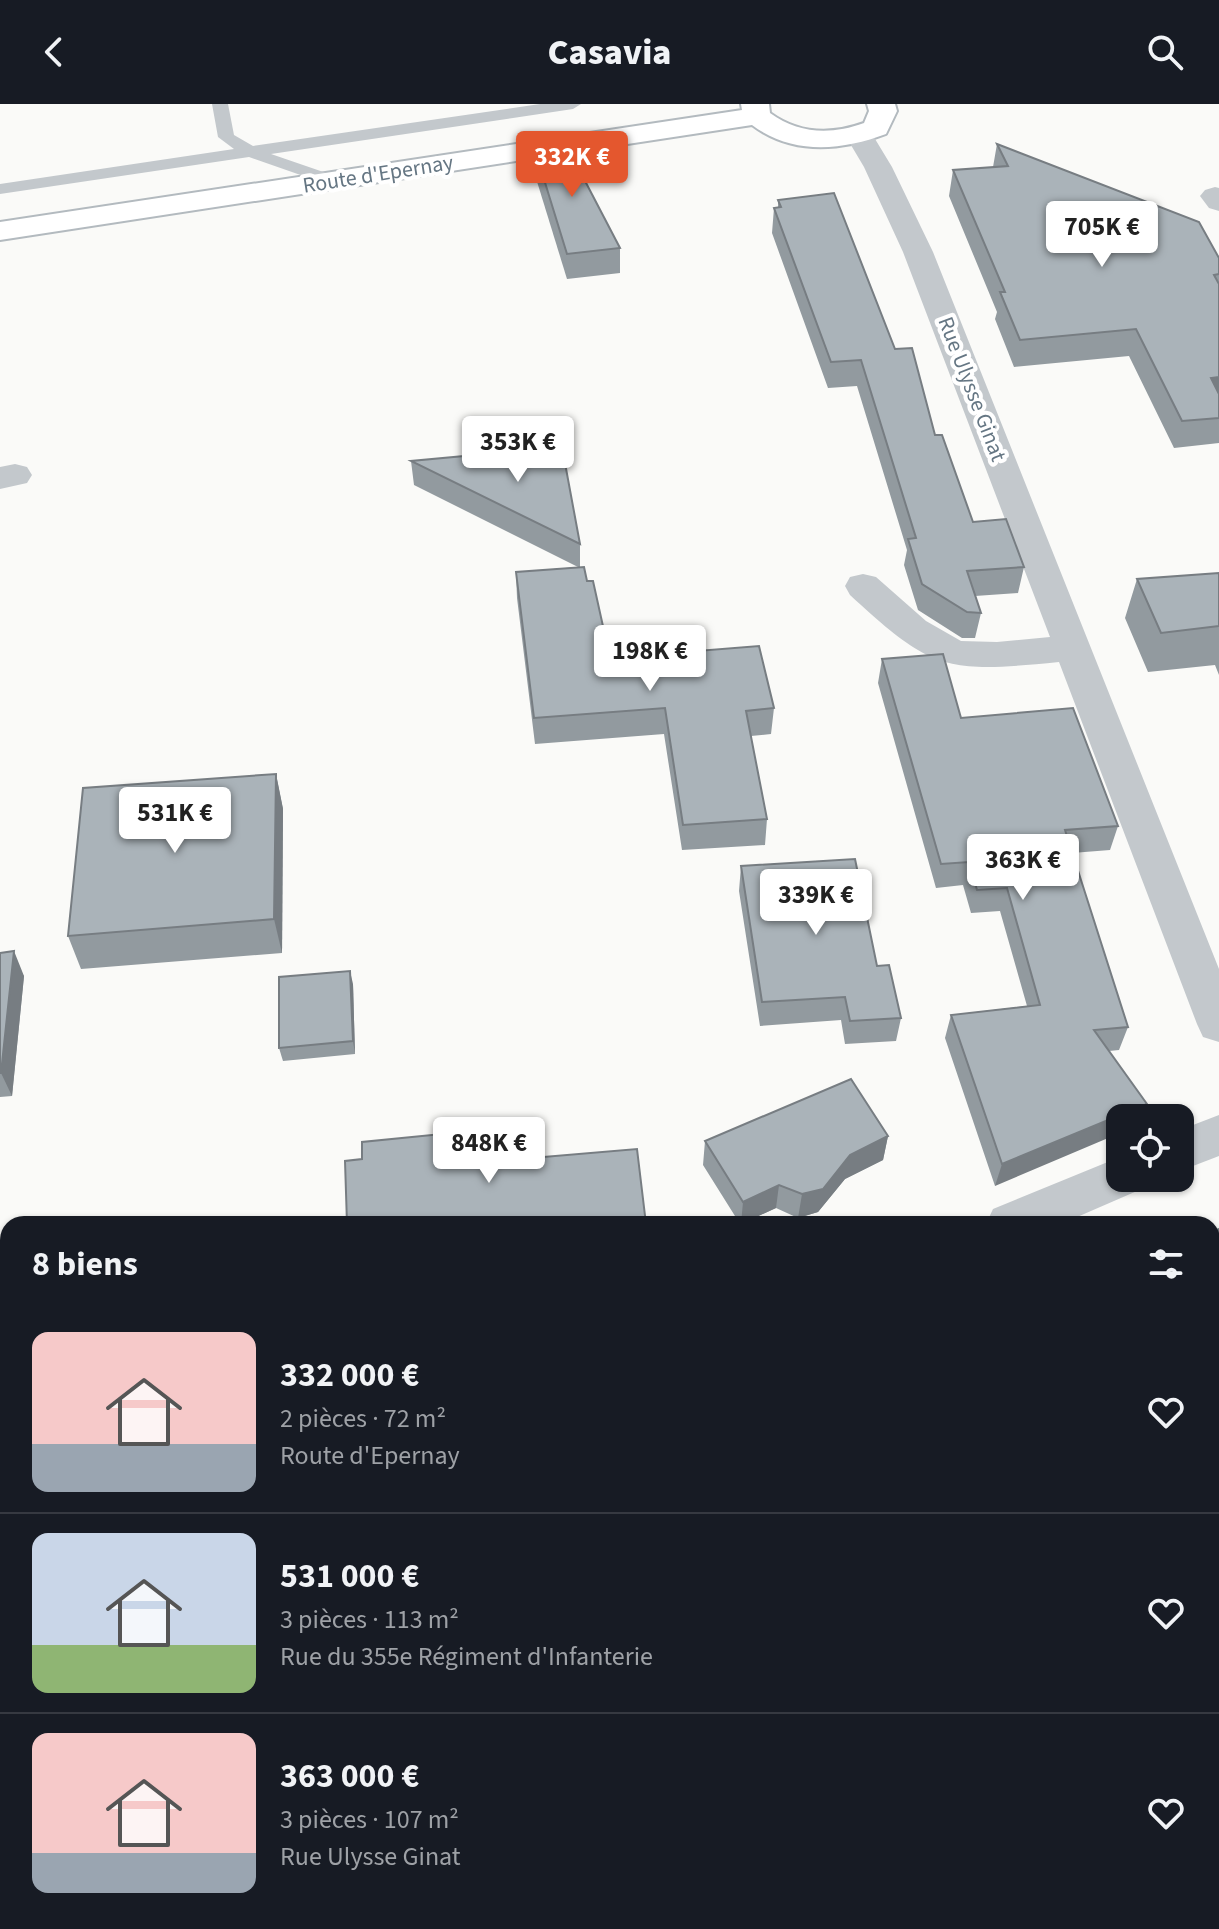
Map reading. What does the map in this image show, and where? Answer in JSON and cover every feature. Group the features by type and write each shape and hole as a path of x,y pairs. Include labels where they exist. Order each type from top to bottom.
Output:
{"main road":[{"path":"756,110 779,131 819,140 859,135 876,128 883,111 881,104"},
{"name":"Route d'Epernay","path":"0,231 332,181 756,110"}],"street":[{"name":"Rue Ulysse Ginat","path":"859,135 918,252 1219,1024"},
{"path":"863,586 909,627 944,649 971,656 1073,648"},
{"path":"1194,1145 1219,1135"},
{"path":"1029,1216 1106,1183"}],"lane":[{"path":"220,104 226,137 250,152 332,181"},
{"path":"0,189 573,104"}],"building":[{"path":"560,133 620,248 567,254 531,137"},
{"path":"997,144 1199,222 1219,258 1219,274 1214,275 1219,284 1219,377 1211,378 1219,394 1219,418 1182,421 1136,329 1020,340 1000,292 1005,292 953,170 1008,166"},
{"path":"834,193 895,349 912,348 935,435 942,435 973,522 1006,519 1024,567 967,571 981,613 967,612 922,584 908,539 916,538 861,360 831,362 774,208 781,207 778,200"},
{"path":"562,447 580,544 411,461"},
{"path":"584,567 587,581 593,581 610,658 759,646 774,708 746,711 767,819 683,825 665,708 534,718 516,572"},
{"path":"1219,573 1219,626 1161,633 1137,579"},
{"path":"943,654 961,718 1073,708 1118,826 1065,830 1128,1027 1094,1030 1147,1104 1106,1104 1106,1121 1002,1164 951,1015 1040,1005 1007,888 977,890 969,862 941,864 882,659"},
{"path":"276,774 274,919 68,936 83,788"},
{"path":"855,859 877,966 889,965 901,1018 850,1021 845,997 762,1002 741,866"},
{"path":"14,951 1,1073 0,1073 0,953"},
{"path":"350,971 353,1041 279,1048 279,977"},
{"path":"851,1079 888,1136 850,1155 823,1189 802,1194 779,1185 743,1202 705,1141"},
{"path":"482,1130 484,1162 637,1149 645,1216 347,1216 345,1161 362,1159 362,1142"}]}
